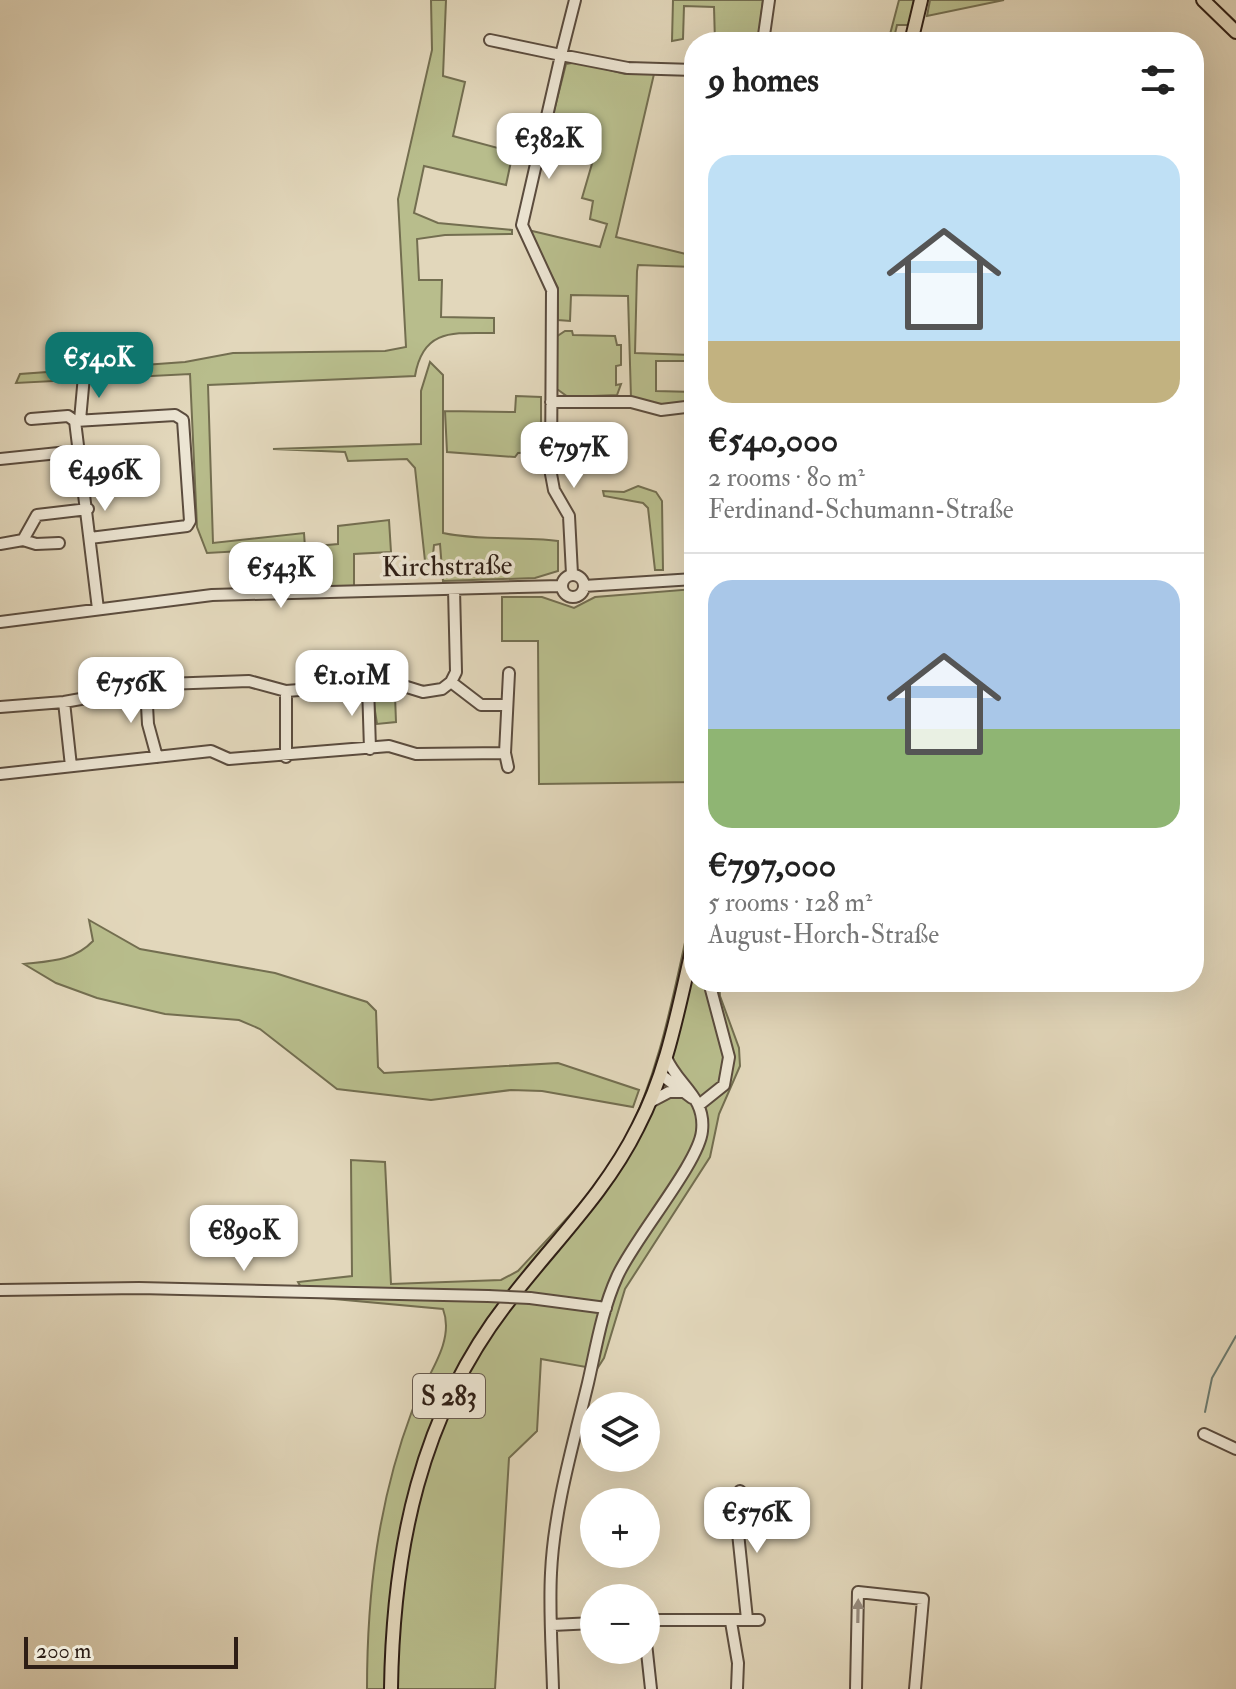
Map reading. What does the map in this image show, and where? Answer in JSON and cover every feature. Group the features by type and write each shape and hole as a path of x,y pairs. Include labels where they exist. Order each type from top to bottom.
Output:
{"main road":[{"path":"913,32 921,0"},
{"path":"1203,0 1235,29"},
{"name":"S 283","path":"391,1689 401,1552 419,1473 440,1415 494,1320 613,1173 650,1102 666,1057 684,983"}],"street":[{"path":"572,574 569,516 552,482 552,287 522,225 575,0"},
{"path":"764,32 769,0"},
{"path":"490,40 628,68 684,70"},
{"path":"84,376 78,420 78,451 88,509 98,609"},
{"path":"551,402 631,402 661,410 684,407"},
{"path":"31,419 175,415 183,420 190,521 187,526 90,538"},
{"path":"0,459 78,451"},
{"path":"23,540 37,515 88,509"},
{"path":"0,544 23,540 36,544 59,543"},
{"path":"572,574 581,577 584,586"},
{"path":"561,586 564,579 572,574"},
{"name":"Kirchstraße","path":"0,622 212,595 561,586 564,593 573,597 580,594 584,586 684,580"},
{"path":"0,707 64,702 146,687 249,681 286,691 394,683 423,692 442,689 451,682 456,672 454,589"},
{"path":"508,767 505,753 509,673"},
{"path":"451,682 481,705 507,705"},
{"path":"368,685 370,749"},
{"path":"146,687 148,724 157,757"},
{"path":"286,691 286,757"},
{"path":"64,702 71,766"},
{"path":"0,774 211,751 229,759 286,757 389,746 416,754 505,753"},
{"path":"699,1105 724,1085 728,1071 727,1046 712,992"},
{"path":"553,1689 555,1534 566,1473 606,1308 621,1267 698,1145 702,1132 699,1105 693,1093 676,1077 666,1057"},
{"path":"660,1074 676,1077"},
{"path":"660,1074 699,1105"},
{"path":"650,1102 669,1092 685,1093"},
{"path":"0,1290 139,1288 488,1296 606,1308"},
{"path":"1204,1434 1236,1449"},
{"path":"740,1491 738,1533 747,1619"},
{"path":"856,1689 858,1592 923,1599 915,1689"},
{"path":"660,1620 759,1620"},
{"path":"731,1622 740,1689"},
{"path":"552,1625 580,1624"},
{"path":"648,1664 651,1689"}],"green space":[{"path":"431,0 446,0 443,76 465,82 453,136 513,152 506,185 424,166 414,213 438,223 512,230 512,234 445,235 417,239 419,280 442,280 441,317 494,318 494,333 442,336 425,349 415,376 208,385 213,543 304,533 305,547 338,544 338,526 389,520 391,552 354,554 354,587 288,589 284,551 251,555 254,586 262,589 246,589 242,551 207,553 197,527 190,374 16,383 20,374 185,362 233,353 385,351 406,347 398,199 432,50"},
{"path":"673,0 763,0 759,32 715,32 714,7 684,6 683,39 672,41"},
{"path":"899,0 914,0 909,25 897,25 895,32 891,32"},
{"path":"930,0 1004,0 927,16"},
{"path":"578,62 625,74 654,74 616,237 684,254 684,267 638,265 635,353 684,355 684,361 656,361 656,391 684,392 684,404 663,405 631,398 628,296 571,295 570,321 558,320 558,288 528,230 600,247 607,224 590,219 593,201 582,198 596,150 546,142 566,64"},
{"path":"565,331 572,331 573,335 615,336 617,345 621,345 621,365 616,366 616,385 621,384 617,395 568,397 557,389 556,337"},
{"path":"430,362 443,375 443,533 558,541 558,571 535,578 443,581 440,544 434,545 432,565 425,561 415,468 407,459 348,461 345,452 273,449 421,444 421,391"},
{"path":"516,396 541,397 541,452 518,453 515,457 447,452 445,411 515,412"},
{"path":"638,486 656,492 662,501 663,570 655,570 648,508 643,503 604,496 603,491 624,492"},
{"path":"684,590 684,782 539,784 538,641 502,641 502,597 542,597 574,608 595,597"},
{"path":"395,695 396,722 377,724 373,698"},
{"path":"89,920 140,949 275,973 367,1002 376,1011 378,1067 384,1073 558,1063 639,1090 633,1107 542,1091 511,1090 431,1100 337,1089 260,1029 239,1020 165,1014 97,998 56,983 24,964 61,959 86,948 93,941"},
{"path":"684,948 684,992 720,992 739,1048 740,1066 719,1114 710,1157 625,1289 604,1358 597,1369 541,1359 537,1431 509,1458 495,1689 367,1689 372,1583 383,1514 400,1445 417,1399 442,1348 446,1322 443,1309 324,1298 324,1290 302,1289 298,1282 352,1276 351,1160 385,1162 391,1284 501,1280 518,1271 562,1224 604,1174 626,1138 650,1082"}],"waterway":[{"path":"1205,1412 1212,1378 1236,1336"}]}
